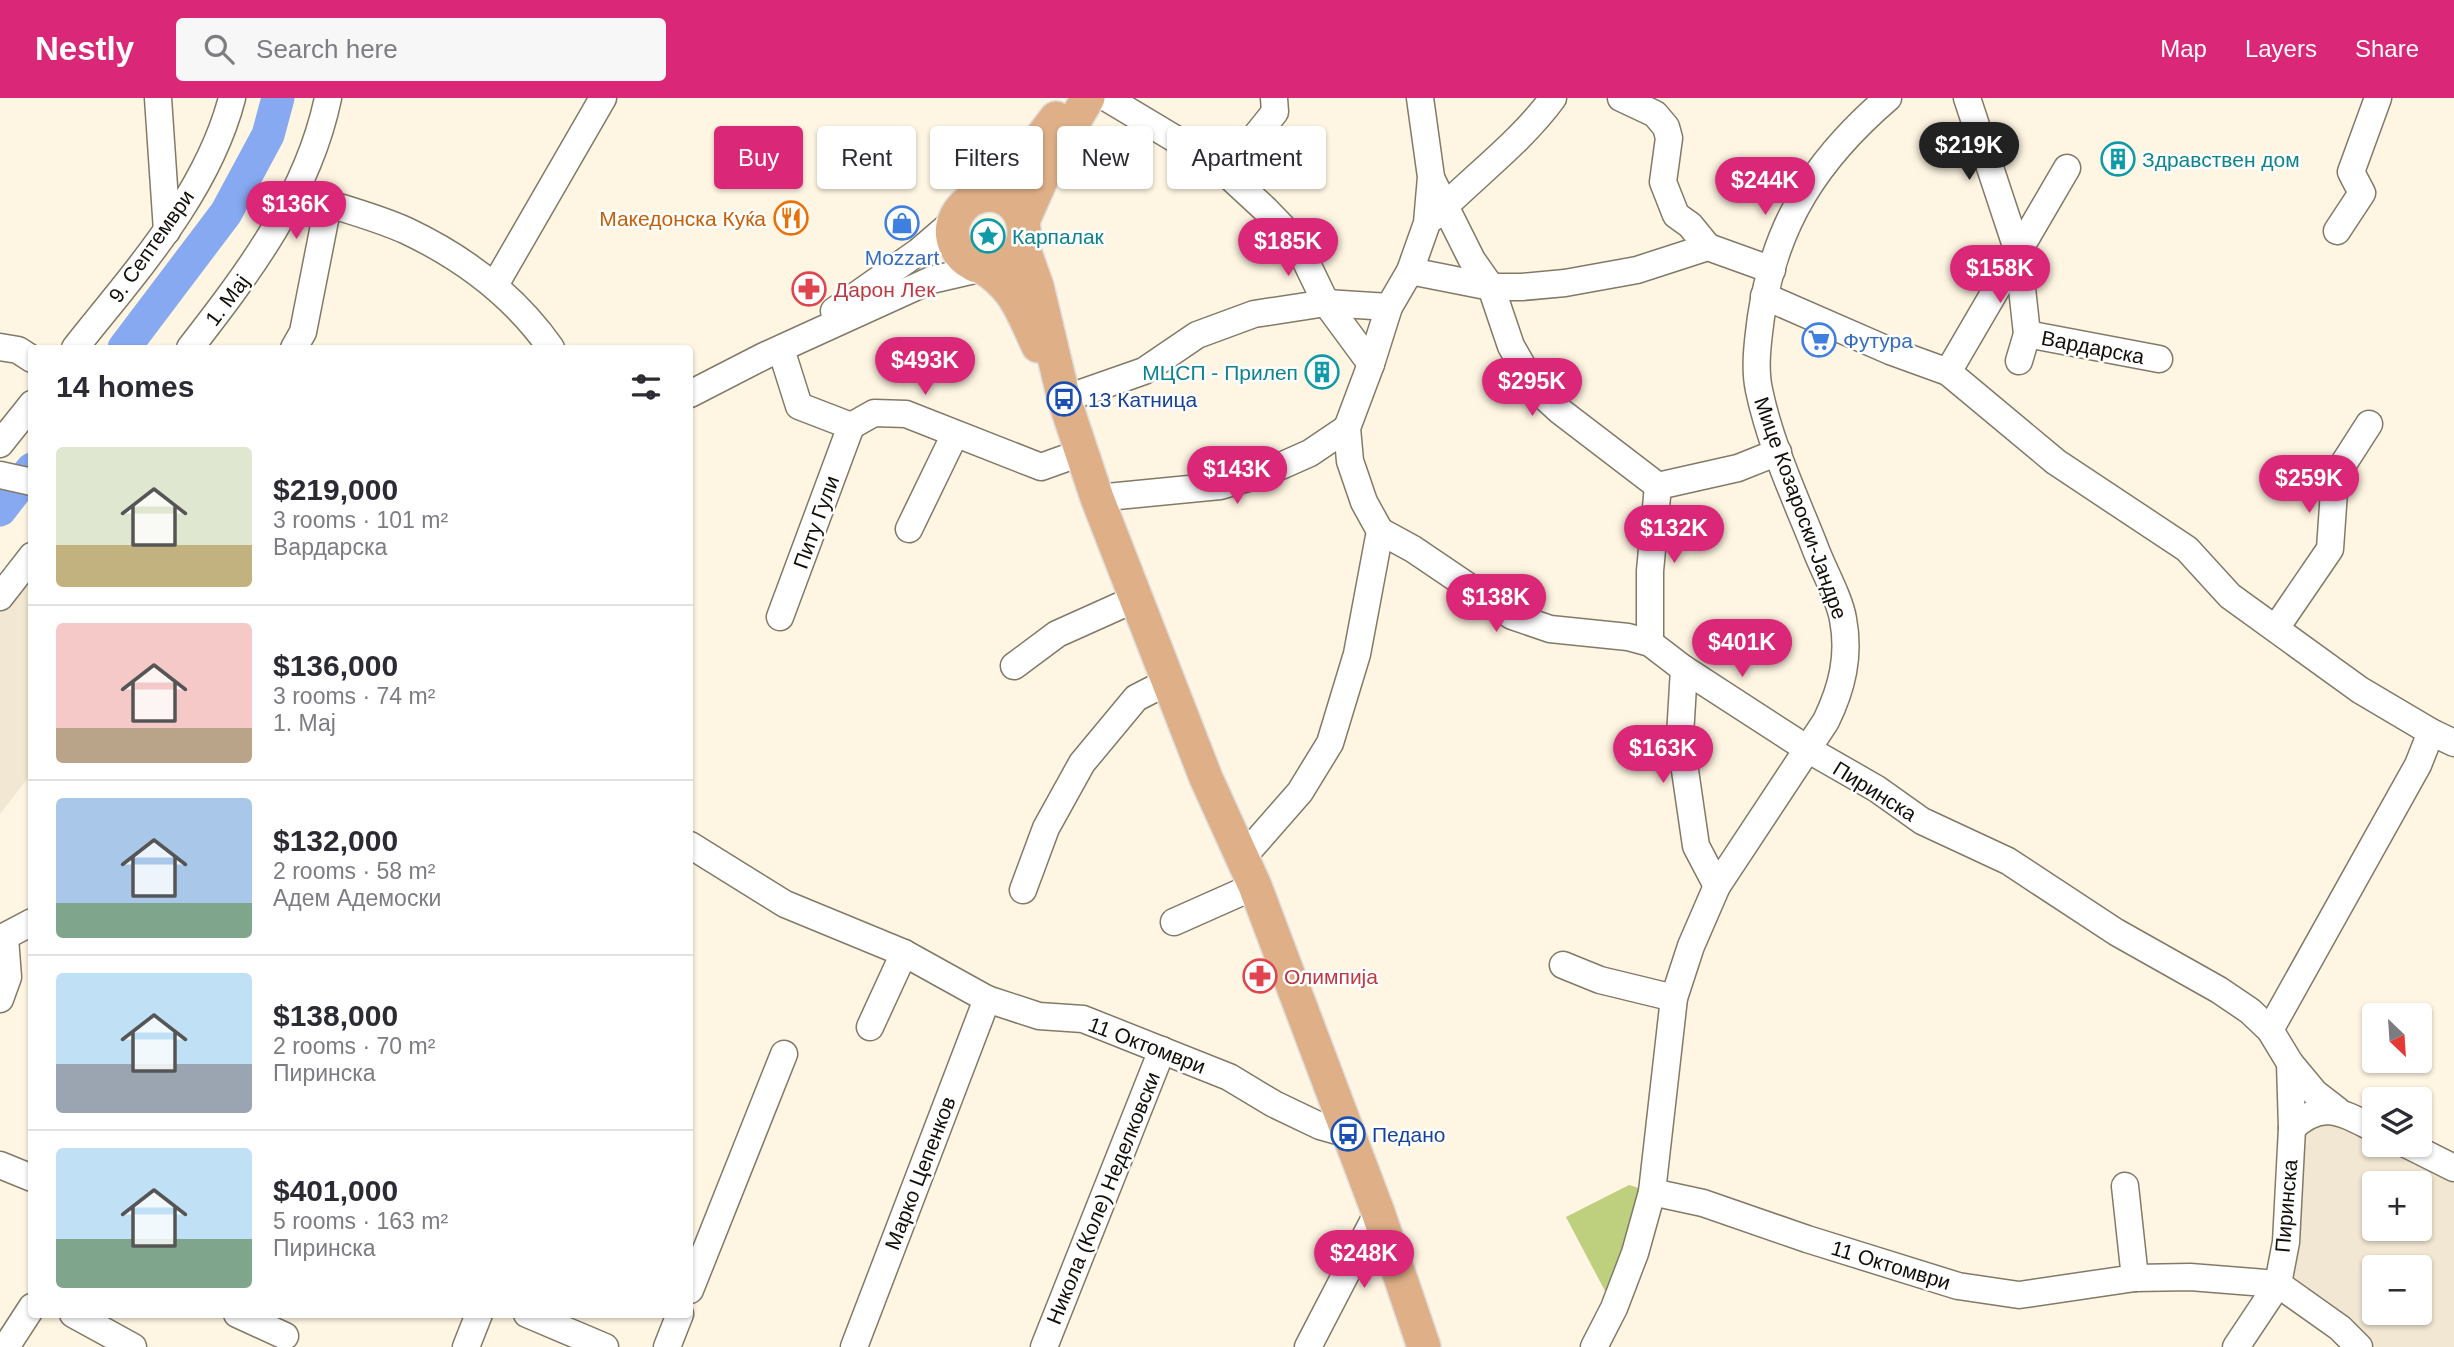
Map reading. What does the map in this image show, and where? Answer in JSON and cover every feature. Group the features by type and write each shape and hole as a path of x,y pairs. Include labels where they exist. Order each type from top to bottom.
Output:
{"main road":[{"path":"1064,398 1013,295 1000,280 961,256 952,234 953,222 958,212 1030,152 1070,98"},
{"path":"983,268 995,268 1016,255 1047,167 1088,98"},
{"path":"976,198 999,197 1010,202 1023,233 1064,398 1097,498 1206,778 1249,871 1378,1212 1424,1347"}],"street":[{"path":"158,98 167,231"},
{"name":"9. Септември","path":"77,345 167,231 202,172 227,117 232,98"},
{"name":"1. Мај","path":"192,345 244,279 288,209 321,127 328,98"},
{"path":"495,285 603,98"},
{"path":"1107,98 1167,134"},
{"path":"1264,126 1275,112 1274,98"},
{"path":"1420,98 1436,214 1490,287 1511,346 1535,388 1560,411 1658,486"},
{"path":"1174,922 1249,871 1330,743 1357,654 1380,531 1364,502 1350,461 1347,428 1389,307 1410,271 1436,214 1490,165 1553,98"},
{"path":"1621,98 1655,114 1666,127 1669,138 1663,182 1676,215 1690,225 1708,247 1772,270"},
{"name":"Мице Козароски-Јандре","path":"1594,1347 1614,1308 1635,1253 1653,1192 1674,998 1691,946 1717,886 1809,750 1837,699 1846,664 1843,617 1778,452 1758,389 1757,343 1764,296 1780,241 1807,187 1834,150 1888,98"},
{"name":"Вардарска","path":"1967,98 2018,252 2027,334 2019,361"},
{"path":"2337,231 2362,193 2351,172 2378,98"},
{"path":"1948,372 2067,168"},
{"path":"1242,189 1296,241 1326,303 1371,364"},
{"path":"295,193 405,230 438,247 495,285 548,345"},
{"path":"296,345 303,332 328,205"},
{"path":"781,349 918,252 953,222"},
{"path":"1410,271 1490,287 1522,287 1577,281 1637,270 1708,247"},
{"path":"693,393 931,280 983,268"},
{"path":"1764,296 1890,351 1948,372 2056,462 2188,549 2230,596 2361,690 2442,737 2418,765 2270,1030"},
{"path":"1064,398 1144,371 1196,335 1254,314 1326,303 1389,307"},
{"name":"Вардарска","path":"2027,334 2159,359"},
{"path":"0,347 19,351 28,357"},
{"path":"781,349 799,406 851,426 874,413 906,414 1041,467 1083,452"},
{"path":"0,444 28,409"},
{"path":"2276,628 2330,549 2333,534 2334,477 2369,424"},
{"name":"Питу Гули","path":"780,617 851,426"},
{"path":"1097,498 1220,486 1265,473 1310,453 1347,428"},
{"path":"909,529 955,435"},
{"path":"1658,486 1738,468 1778,452"},
{"path":"0,475 28,481"},
{"path":"1650,643 1650,571 1658,486"},
{"name":"Пиринска","path":"1380,531 1413,549 1512,616 1550,629 1650,643 1684,669 1809,750 1877,789 1922,821 2008,861 2116,932 2219,990 2250,1011 2270,1030 2290,1063 2292,1128 2286,1242 2278,1284"},
{"path":"0,597 28,561"},
{"path":"1014,666 1056,634 1135,599"},
{"path":"1684,669 1680,736 1696,846 1717,886"},
{"path":"1023,890 1046,828 1082,763 1136,698 1169,681"},
{"name":"11 Октомври","path":"693,847 785,904 904,953 987,999 1039,1016 1083,1020 1228,1077 1274,1104 1320,1126 1348,1134"},
{"path":"0,999 8,977 3,939 28,924"},
{"path":"870,1027 904,953"},
{"path":"1563,965 1600,980 1674,998"},
{"name":"Марко Цепенков","path":"854,1347 987,999"},
{"name":"Никола (Коле) Неделковски","path":"1044,1347 1162,1050"},
{"path":"693,1282 784,1054"},
{"path":"2290,1063 2315,1093 2337,1110 2362,1122"},
{"name":"Пиринска","path":"2292,1128 2304,1116 2323,1110 2337,1110"},
{"path":"2432,1157 2454,1168"},
{"path":"0,1165 28,1176"},
{"path":"2125,1186 2135,1278"},
{"name":"11 Октомври","path":"1653,1192 1703,1203 1958,1286 2019,1295 2135,1278 2190,1277 2278,1284"},
{"path":"1308,1347 1378,1212"},
{"path":"2236,1347 2278,1284 2340,1328 2359,1347"},
{"path":"6,1347 28,1313"},
{"path":"80,1318 133,1347"},
{"path":"250,1318 283,1328"},
{"path":"466,1347 477,1318"},
{"path":"536,1318 605,1347"},
{"path":"667,1347 678,1318"}],"shaded area":[{"path":"28,560 28,778 0,814 0,597"},
{"path":"2304,1117 2362,1127 2362,1157 2431,1157 2454,1168 2454,1347 2359,1347 2278,1284"}],"green space":[{"path":"1629,1185 1652,1192 1614,1308 1566,1217"}],"waterway":[{"path":"126,345 226,213 268,135 278,98"},
{"path":"0,510 28,474"}],"place":[{"name":"Здравствен дом","path":"2118,159"},
{"name":"Македонска Куќа","path":"791,218"},
{"name":"Mozzart","path":"902,223"},
{"name":"Карпалак","path":"988,236"},
{"name":"Дарон Лек","path":"809,289"},
{"name":"Футура","path":"1819,340"},
{"name":"МЦСП - Прилеп","path":"1322,372"},
{"name":"13 Катница","path":"1064,399"},
{"name":"Олимпија","path":"1260,976"},
{"name":"Педано","path":"1348,1134"}]}
